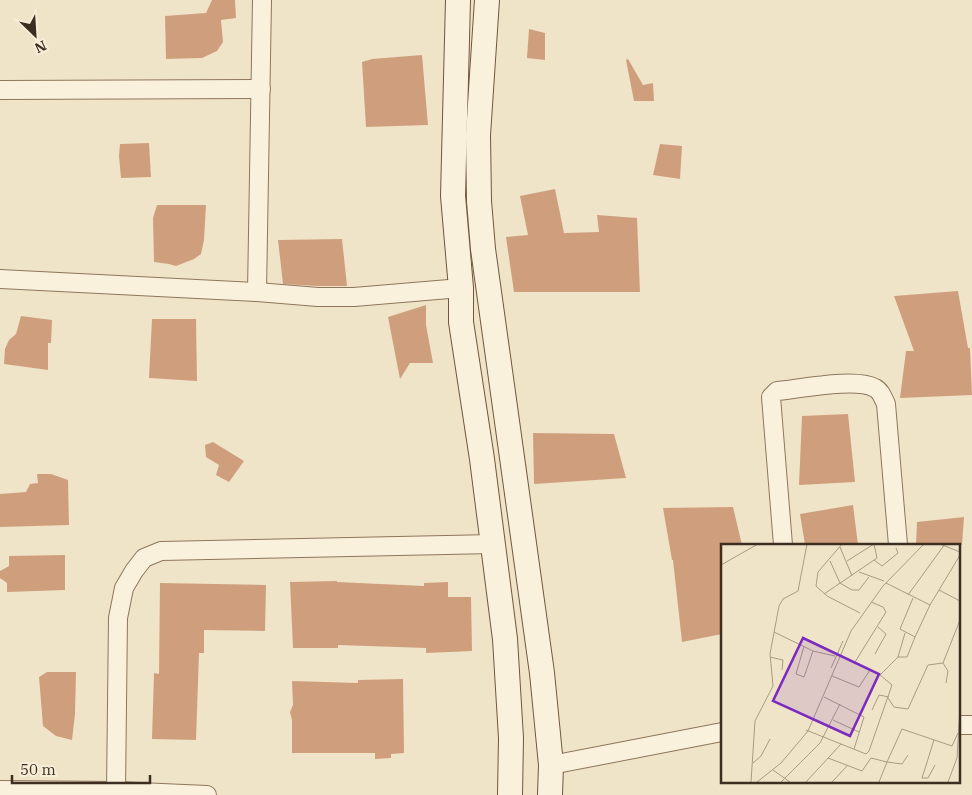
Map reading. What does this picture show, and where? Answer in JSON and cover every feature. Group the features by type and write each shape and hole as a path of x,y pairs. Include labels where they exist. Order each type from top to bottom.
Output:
{"main road":[{"path":"458,0 454,196 461,288 461,322 494,544 505,639 511,738 510,795"},
{"path":"487,0 478,135 479,201 483,249 542,674 551,766 550,795"}],"street":[{"path":"257,292 262,0"},
{"path":"0,90 261,89"},
{"path":"0,279 257,292 318,297 354,297 461,288"},
{"path":"783,544 771,397 777,392 819,386 867,384 876,389 886,404 898,544"},
{"path":"116,791 118,618 124,588 144,558 161,551 494,544"},
{"path":"551,766 721,732"},
{"path":"0,790 116,791 207,795"}],"building":[{"path":"212,0 235,0 236,18 221,20 223,42 217,51 202,58 166,59 165,16 206,13"},
{"path":"529,29 545,33 545,60 527,58"},
{"path":"422,55 428,125 366,127 362,62 372,59"},
{"path":"628,59 643,85 653,83 654,101 634,101 626,60"},
{"path":"149,143 151,177 121,178 120,144"},
{"path":"660,144 682,146 680,179 653,175"},
{"path":"555,189 564,233 599,232 597,215 637,218 640,292 514,292 506,237 528,235 520,196"},
{"path":"157,205 206,205 204,240 201,254 176,266 154,262 153,218"},
{"path":"342,239 347,286 283,284 278,240"},
{"path":"958,291 968,348 970,348 972,395 900,398 906,351 914,351 894,296"},
{"path":"426,305 426,325 433,363 410,363 400,379 388,317"},
{"path":"21,316 52,320 51,343 48,343 48,370 4,364 5,349 9,340 16,334"},
{"path":"152,319 196,319 197,381 149,378"},
{"path":"848,414 855,482 799,485 802,416"},
{"path":"533,433 614,434 626,478 534,484"},
{"path":"213,442 244,461 229,482 216,475 219,465 206,457 205,445"},
{"path":"37,474 51,474 68,480 69,525 0,527 0,494 26,492 30,484 38,483"},
{"path":"853,505 858,544 805,544 800,514"},
{"path":"733,507 742,544 721,544 721,634 682,642 673,560 663,508"},
{"path":"964,517 962,545 916,544 917,522"},
{"path":"65,555 65,590 7,592 7,583 0,578 0,571 9,566 9,556"},
{"path":"337,581 424,586 424,583 448,582 448,597 471,597 472,651 426,653 426,648 338,645 338,648 293,648 290,582"},
{"path":"160,583 266,585 265,631 204,630 204,653 199,653 196,740 152,739 154,673 159,674"},
{"path":"47,672 76,672 72,740 56,736 43,726 39,677"},
{"path":"403,679 404,753 391,754 391,758 375,759 375,753 292,753 292,720 290,712 293,705 292,681 358,683 358,680"}]}
